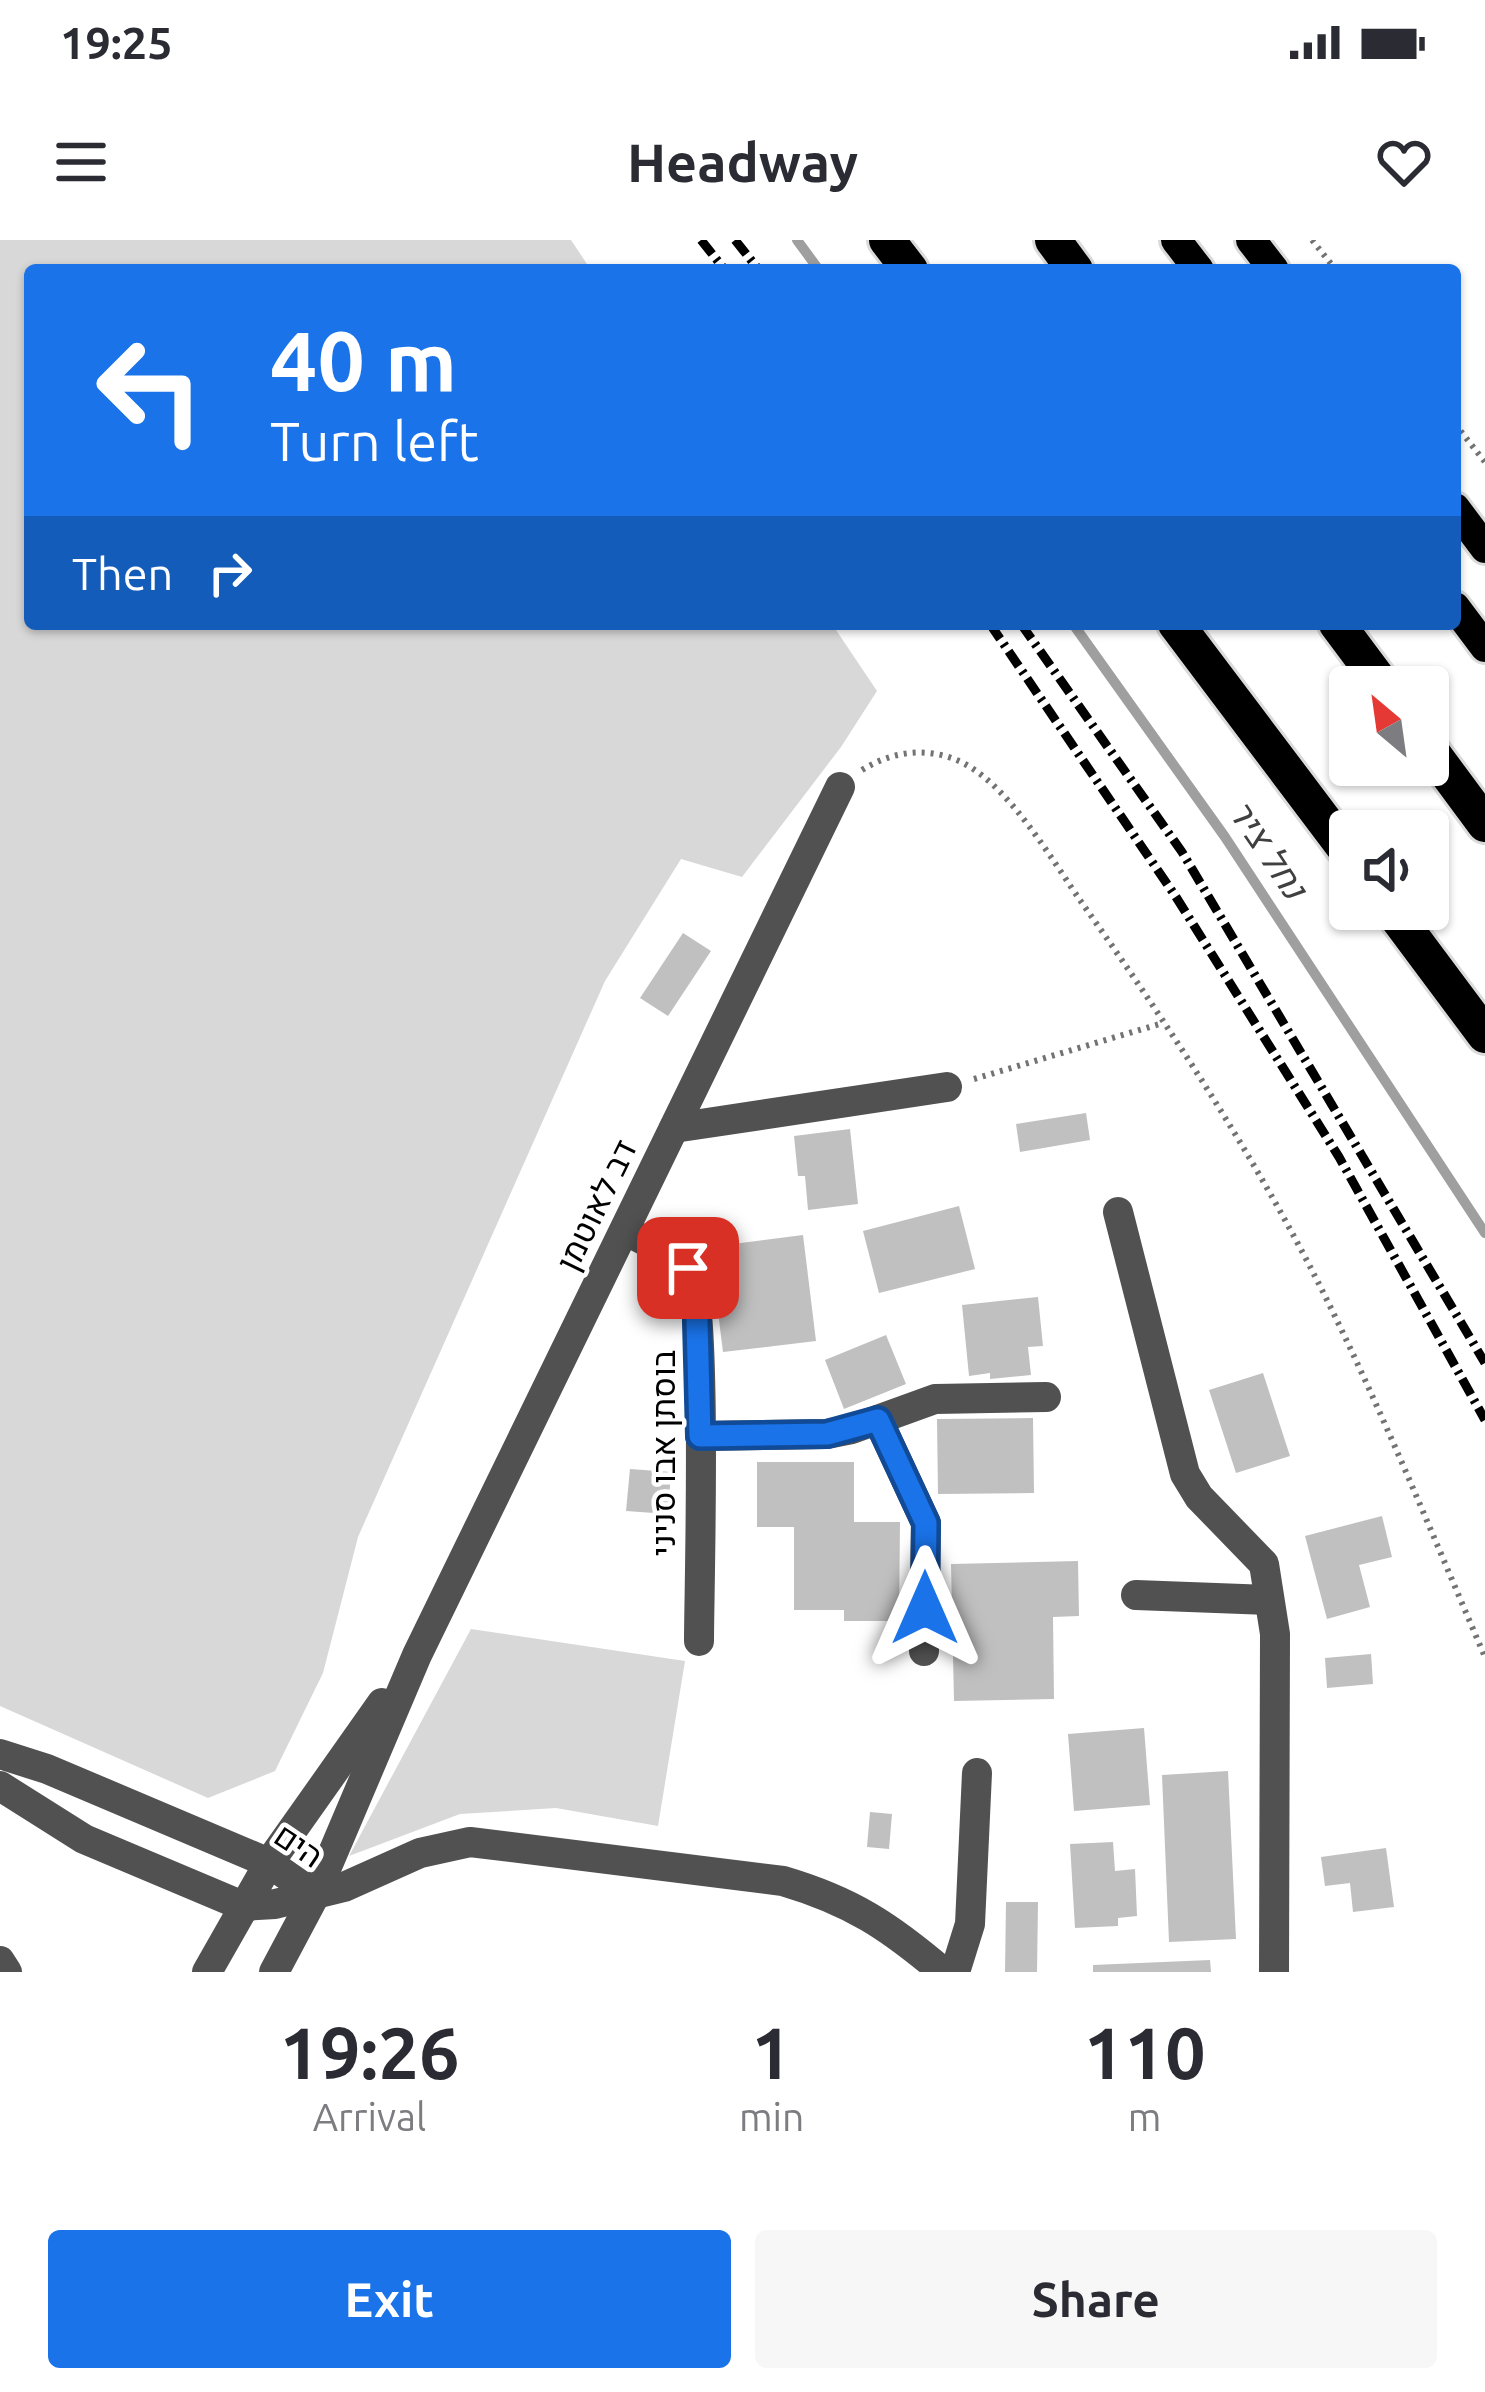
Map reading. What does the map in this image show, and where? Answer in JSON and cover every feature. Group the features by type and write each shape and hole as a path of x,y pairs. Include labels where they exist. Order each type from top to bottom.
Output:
{"highway":[{"path":"887,240 905,264"},
{"path":"1181,630 1329,827"},
{"path":"1341,630 1368,666"},
{"path":"1449,775 1485,824"},
{"path":"1406,930 1485,1035"}],"main road":[{"path":"1461,516 1485,548"},
{"path":"1461,615 1485,647"}],"street":[{"name":"דב לאוטמן","path":"274,1972 315,1894 417,1654 841,788"},
{"path":"674,1128 947,1087"},
{"path":"1118,1212 1185,1474 1199,1497 1264,1564 1275,1634 1274,1972"},
{"name":"בוסתן אבו סניני","path":"625,1230 688,1268 696,1284 699,1641"},
{"path":"700,1436 827,1434 935,1399 1046,1396"},
{"path":"878,1420 926,1523 925,1651"},
{"path":"1136,1595 1269,1600"},
{"name":"דב לאוטמן","path":"207,1972 269,1863 417,1654"},
{"name":"הים","path":"0,1754 59,1774 269,1863 315,1894"},
{"path":"955,1972 970,1924 976,1773"},
{"path":"0,1786 84,1838 243,1906"},
{"path":"315,1894 361,1881 420,1853 470,1842 738,1875 826,1894 891,1928 943,1972"},
{"name":"הים","path":"243,1906 315,1894"},
{"path":"0,1961 7,1972"}],"path":[{"path":"1312,240 1331,264"},
{"path":"1461,432 1485,462"},
{"path":"841,788 876,761 913,752 950,757 983,776 1068,882 1164,1023 1320,1287 1370,1390 1485,1657"},
{"path":"947,1087 1164,1023"}],"shaded area":[{"path":"0,240 571,240 587,264 24,264 24,630 836,630 877,691 841,747 742,877 681,859 605,981 358,1537 323,1673 275,1771 208,1798 0,1706"},
{"path":"471,1629 685,1661 658,1826 556,1808 460,1814 349,1856"}],"building":[{"path":"683,933 711,951 668,1016 640,998"},
{"path":"1086,1113 1090,1140 1020,1152 1016,1124"},
{"path":"850,1129 858,1204 808,1210 794,1136"},
{"path":"959,1206 975,1269 879,1293 863,1231"},
{"path":"803,1235 816,1341 723,1352 710,1247"},
{"path":"1038,1297 1043,1346 1028,1347 1031,1375 969,1376 962,1305"},
{"path":"886,1335 906,1384 844,1409 825,1360"},
{"path":"1263,1373 1290,1456 1236,1473 1209,1390"},
{"path":"1033,1418 1034,1493 938,1494 937,1419"},
{"path":"757,1462 854,1462 854,1522 900,1522 899,1621 844,1621 844,1610 794,1610 794,1527 757,1527"},
{"path":"630,1469 671,1472 668,1514 626,1511"},
{"path":"1382,1516 1392,1557 1359,1565 1370,1607 1327,1619 1305,1536"},
{"path":"1078,1561 1079,1616 1053,1617 1054,1699 954,1701 951,1564"},
{"path":"1371,1654 1373,1684 1327,1688 1325,1658"},
{"path":"1144,1728 1150,1805 1074,1811 1068,1734"},
{"path":"1228,1771 1236,1939 1169,1942 1162,1775"},
{"path":"870,1812 892,1814 889,1849 867,1847"},
{"path":"1113,1842 1115,1871 1135,1869 1137,1916 1118,1918 1118,1926 1075,1928 1070,1844"},
{"path":"1386,1848 1394,1907 1353,1912 1350,1883 1325,1886 1321,1857"},
{"path":"1006,1902 1038,1902 1037,1972 1005,1972"},
{"path":"1210,1960 1211,1972 1093,1972 1093,1965"}],"waterway":[{"name":"נחל ציר","path":"797,240 815,264"},
{"name":"נחל ציר","path":"1077,630 1225,837 1485,1233"}],"railway":[{"path":"701,240 720,264"},
{"path":"735,240 754,264"},
{"path":"994,630 1176,897 1339,1157 1485,1420"},
{"path":"1025,630 1182,852 1485,1363"}],"route":[{"path":"688,1268 696,1284 700,1436 827,1434 878,1420 926,1523 925,1608"}]}
